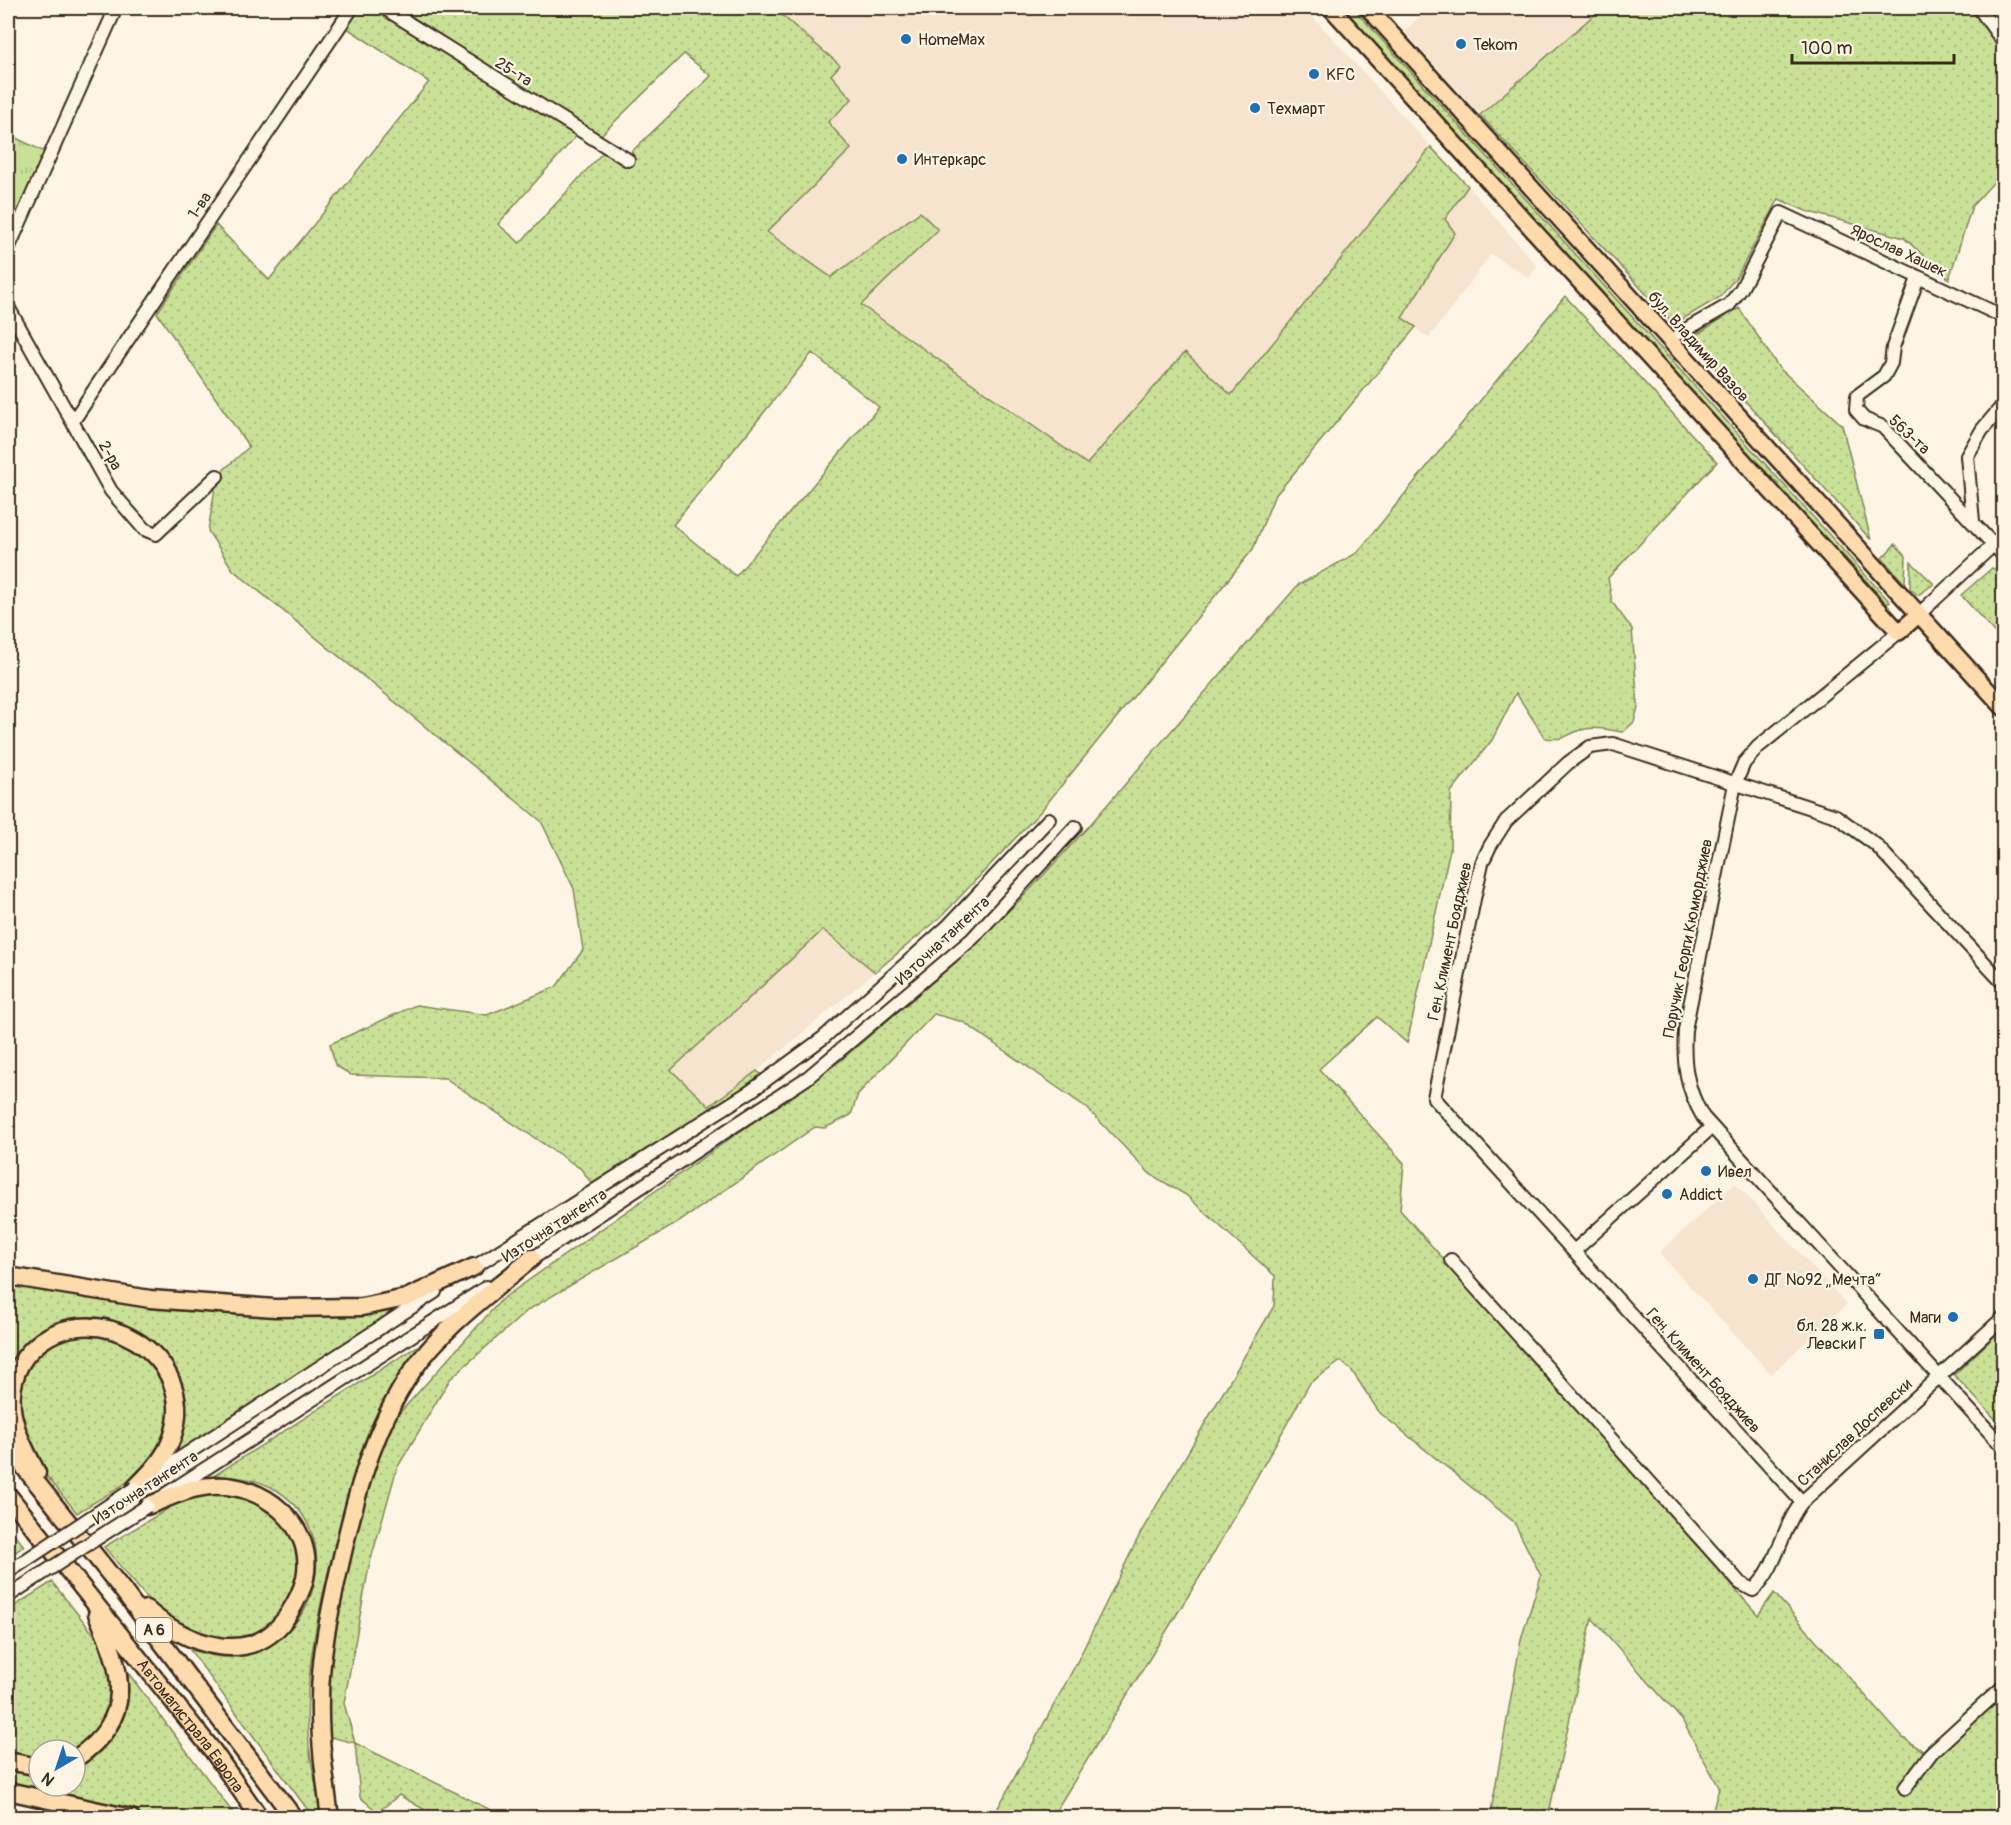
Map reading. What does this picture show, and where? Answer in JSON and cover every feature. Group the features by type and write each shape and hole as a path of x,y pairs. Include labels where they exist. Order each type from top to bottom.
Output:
{"highway":[{"path":"330,1818 323,1765 320,1700 324,1635 364,1466 386,1415 414,1369 448,1330 532,1258"},
{"path":"8,1276 150,1299 275,1308 362,1307 406,1298 474,1268"},
{"path":"55,1508 27,1454 14,1421 12,1392 16,1369 33,1348 50,1335 74,1327 118,1331 138,1341 164,1366 173,1386 177,1412 169,1446 135,1488"},
{"name":"Автомагистрала Европа","path":"8,1447 121,1588 294,1818"},
{"path":"121,1588 153,1616 181,1635 208,1645 236,1648 261,1641 282,1625 297,1601 306,1577 299,1532 287,1515 256,1492 237,1486 212,1486 190,1490 147,1506"},
{"name":"Автомагистрала Европа","path":"8,1495 213,1751 260,1818"},
{"path":"8,1504 31,1523"},
{"path":"87,1591 114,1653 119,1675 118,1704 109,1727 95,1745 87,1751"},
{"path":"8,1761 27,1765"},
{"path":"8,1791 131,1818"}],"main road":[{"path":"1331,8 1899,632"},
{"name":"бул. Владимир Вазов","path":"1368,8 2004,708"},
{"name":"Поручик Георги Кюмюрджиев","path":"1899,632 1918,615"}],"street":[{"path":"8,249 116,8"},
{"name":"1-ва","path":"73,421 352,8"},
{"name":"25-та","path":"384,8 628,160"},
{"path":"1979,8 2004,43"},
{"name":"Ярослав Хашек","path":"1680,333 1729,305 1741,289 1781,213 2004,317"},
{"name":"563-та","path":"1918,278 1893,347 1891,363 1884,376 1857,396 1856,410 1864,419 1883,428 2004,556"},
{"name":"2-ра","path":"8,307 111,491 144,529 156,534 217,476"},
{"path":"1973,521 1967,456 1982,430 2004,404"},
{"path":"1918,615 2004,535"},
{"name":"Поручик Георги Кюмюрджиев","path":"1899,632 1751,753 1735,784 1685,1030 1684,1050 1688,1084 1695,1103 1712,1127 2004,1448"},
{"name":"Ген. Климент Бояджиев","path":"1802,1502 1434,1098 1482,863 1506,822 1568,763 1590,747 1613,744 1836,816 1876,845 2004,984"},
{"name":"Източна тангента","path":"8,1572 474,1268 741,1098 824,1038 947,927 1049,819"},
{"name":"Източна тангента","path":"8,1596 807,1078 915,990 972,939 1075,827"},
{"path":"1574,1251 1712,1127"},
{"name":"Станислав Доспевски","path":"1452,1260 1740,1583 1753,1590 1763,1581 1794,1512 1802,1502 2004,1317"},
{"path":"1905,1788 1932,1752 2004,1686"}],"shaded area":[{"path":"777,8 1305,8 1431,147 1231,395 1184,353 1087,464 860,304 938,230 920,213 831,277 767,232 850,149 827,122 831,75 840,64"},
{"path":"1430,8 1602,8 1480,115 1404,31"},
{"path":"1468,186 1537,266 1529,278 1491,254 1429,338 1402,318 1455,233 1445,219"},
{"path":"823,930 875,972 757,1071 709,1106 670,1070"},
{"name":"ДГ №92 „Мечта“","path":"1735,1183 1847,1304 1771,1374 1659,1253"}],"green space":[{"path":"354,8 384,8 579,133 498,224 520,243 604,151 628,155 711,76 684,54 600,136 531,95 399,8 777,8 776,10 840,65 831,75 852,99 828,122 851,149 767,232 831,277 920,212 938,230 861,305 1087,464 1185,352 1231,395 1431,147 1468,186 1445,219 1455,233 1402,318 1416,327 1274,497 1253,549 1040,812 941,917 875,972 823,930 671,1070 709,1106 757,1071 763,1076 592,1184 581,1169 445,1078 351,1075 335,1065 330,1044 416,1005 487,1015 556,987 583,950 574,889 541,821 233,570 208,531 217,476 249,447 157,313 216,225 269,280 429,82 344,26","holes":["812,353 879,407 736,576 673,525"]},
{"path":"1341,8 1353,8 1890,602 1887,604 1842,554 1814,530"},
{"path":"1602,8 2003,8 2003,172 1972,206 1949,279 1904,238 1806,211 1779,199 1737,276 1720,297 1674,324 1480,115"},
{"path":"8,134 49,154 8,249"},
{"path":"1565,296 1717,462 1608,578 1612,602 1632,629 1638,707 1634,722 1623,732 1591,728 1562,738 1545,738 1516,693 1492,740 1451,792 1450,849 1407,1043 1377,1017 1319,1069 1404,1163 1400,1210 1758,1615 1774,1593 1903,1738 1934,1758 1998,1699 2003,1703 2003,1817 1721,1817 1713,1810 1719,1787 1682,1720 1592,1618 1548,1817 1490,1817 1521,1639 1541,1576 1514,1522 1379,1412 1352,1371 1341,1361 1310,1383 1204,1570 1052,1817 993,1817 1075,1666 1141,1532 1274,1306 1275,1276 1186,1195 1150,1174 1087,1108 963,1022 934,1014 858,1094 851,1115 825,1128 815,1127 679,1222 528,1310 450,1379 397,1468 369,1566 344,1703 355,1743 326,1736 330,1636 361,1498 388,1426 502,1299 840,1061 954,964 1023,897 1088,827 1298,585 1357,553"},
{"path":"1739,308 1779,368 1842,425 1871,540 1689,339"},
{"path":"1895,544 1906,556 1905,584 1882,558"},
{"path":"1911,562 1934,584 1918,595 1910,589"},
{"path":"1992,568 2003,572 2003,642 1961,595"},
{"path":"8,1281 129,1301 408,1304 160,1467 183,1404 172,1364 133,1328 74,1320 36,1336 15,1360 8,1385"},
{"path":"2003,1328 2003,1427 1954,1375"},
{"path":"79,1332 120,1339 147,1355 165,1382 170,1398 171,1414 169,1430 163,1446 153,1460 127,1482 77,1513 36,1463 27,1446 17,1392 26,1363 50,1341"},
{"path":"435,1335 388,1395 368,1432 328,1574 315,1632 308,1690 309,1746 324,1817 313,1817 190,1650 230,1657 261,1649 286,1633 304,1611 314,1584 316,1556 310,1529 295,1505 269,1486 236,1477 215,1475"},
{"path":"228,1488 270,1506 297,1538 300,1558 294,1600 258,1640 212,1643 164,1618 104,1547 186,1498"},
{"path":"8,1526 24,1546 8,1557"},
{"path":"52,1582 109,1653 115,1689 101,1732 87,1742 87,1738 27,1738 27,1761 8,1757 8,1610"},
{"path":"129,1674 236,1817 146,1817 59,1798 87,1798 87,1751 119,1715"},
{"path":"355,1743 505,1817 437,1817 399,1795 378,1812 360,1797"},
{"path":"8,1764 27,1769 27,1791 8,1787"}],"place":[{"name":"HomeMax","path":"906,39"},
{"name":"Tekom","path":"1461,44"},
{"name":"KFC","path":"1314,74"},
{"name":"Техмарт","path":"1255,108"},
{"name":"Интеркарс","path":"902,159"},
{"name":"Ивел","path":"1706,1171"},
{"name":"Addict","path":"1667,1194"},
{"name":"ДГ №92 „Мечта“","path":"1753,1279"},
{"name":"Маги","path":"1953,1317"},
{"name":"бл. 28 ж.к. Левски Г","path":"1879,1334"}]}
